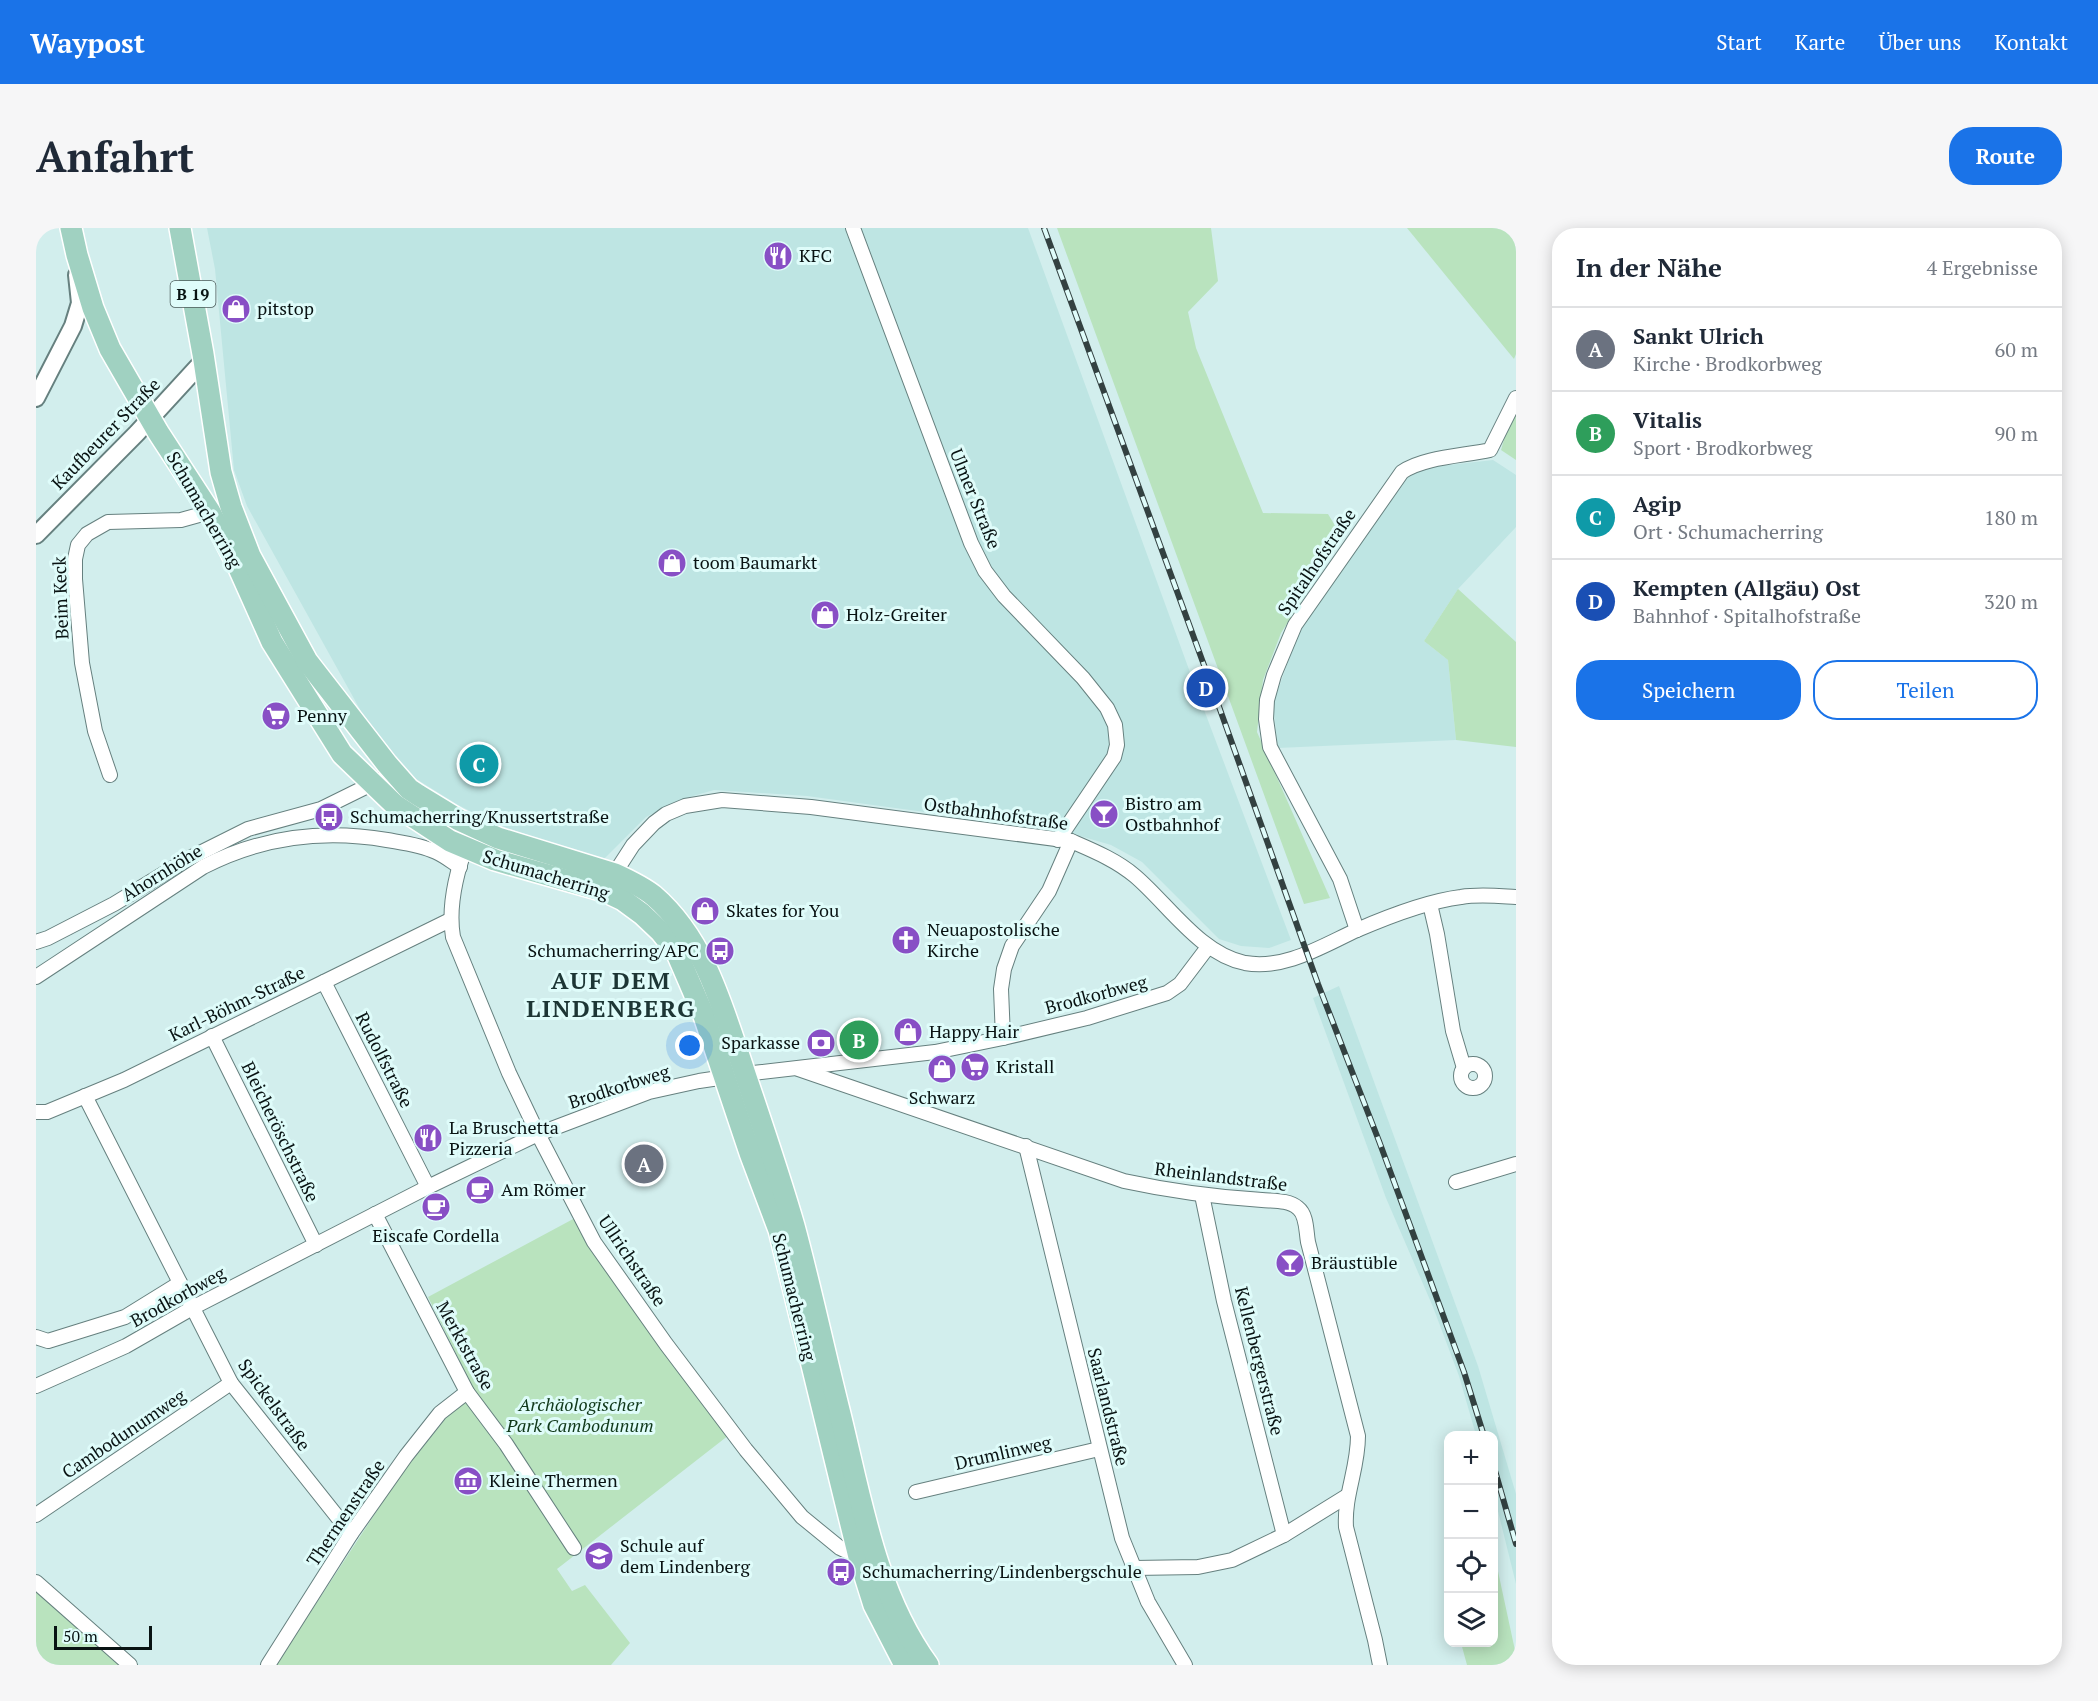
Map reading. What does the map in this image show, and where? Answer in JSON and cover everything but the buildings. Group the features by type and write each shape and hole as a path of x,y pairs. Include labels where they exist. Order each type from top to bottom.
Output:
{"main road":[{"name":"Schumacherring","path":"72,228 79,262 93,308 110,349 150,418 210,512 286,667 342,754 395,805 462,858 495,860 609,882"},
{"name":"Schumacherring","path":"180,228 221,472 231,507 250,556 307,661 394,773 418,795 473,827 609,882 622,900 642,914 661,932 676,951 704,1017 735,1076 750,1153 779,1230 851,1493 857,1519 860,1557 874,1605 905,1665"},
{"name":"Schumacherring","path":"857,1519 879,1565 904,1627 928,1665"}],"street":[{"name":"Ulmer Straße","path":"853,228 967,532 985,571 1004,596 1083,678 1107,708 1115,725 1117,745 1114,757 1065,841 1049,891 1012,946 1004,969 1001,989 1003,1038"},
{"path":"36,398 73,326 80,303 76,281 79,262"},
{"name":"Kaufbeurer Straße","path":"36,535 204,360"},
{"name":"Spitalhofstraße","path":"1357,930 1340,879 1270,747 1266,719 1270,689 1295,625 1402,472 1412,465 1423,462 1490,450 1516,398"},
{"name":"Beim Keck","path":"110,775 95,731 82,663 75,579 78,545 87,534 108,522 181,520 231,507"},
{"path":"36,942 114,904 186,860 248,829 321,809 394,773"},
{"name":"Ostbahnhofstraße","path":"609,882 633,845 666,814 685,806 722,800 811,807 1065,841 1103,855 1134,876 1208,947 1245,963 1286,961 1326,946 1357,930 1430,904 1460,897 1486,895 1516,897"},
{"name":"Ullrichstraße","path":"473,827 462,858 450,920 457,947 538,1134 594,1242 666,1344 746,1450 802,1517 840,1548 860,1557"},
{"name":"Ahornhöhe","path":"36,977 203,867 222,857 275,840 329,834 362,835 414,844 438,853 462,858"},
{"path":"1430,904 1453,1031 1464,1068"},
{"name":"Karl-Böhm-Straße","path":"36,1112 47,1112 85,1096 450,920"},
{"name":"Brodkorbweg","path":"36,1386 126,1346 194,1307 428,1187 538,1134 649,1092 735,1076 935,1052 1087,1018 1167,993 1180,984 1208,947"},
{"name":"Rudolfstraße","path":"324,982 428,1187"},
{"name":"Bleicheröschstraße","path":"213,1036 316,1245"},
{"name":"Rheinlandstraße","path":"793,1068 1124,1181 1161,1190 1202,1196 1279,1201 1297,1206 1303,1213 1308,1242 1358,1436 1355,1473 1347,1496 1346,1527 1380,1665"},
{"name":"Spickelstraße","path":"85,1096 231,1383 351,1534"},
{"name":"Saarlandstraße","path":"1026,1146 1122,1538 1148,1602 1185,1665"},
{"path":"1456,1182 1516,1164"},
{"name":"Kellenbergerstraße","path":"1202,1196 1224,1302 1284,1535"},
{"name":"Merktstraße","path":"375,1214 467,1392 506,1444 574,1548"},
{"path":"36,1337 48,1341 125,1317 180,1283"},
{"name":"Cambodunumweg","path":"36,1515 231,1383"},
{"name":"Thermenstraße","path":"268,1665 351,1534 406,1456 440,1413 467,1392"},
{"name":"Drumlinweg","path":"916,1492 1099,1449"},
{"path":"1134,1568 1198,1567 1232,1560 1284,1535 1347,1496"},
{"path":"36,1582 130,1665"}],"shaded area":[{"path":"207,228 1028,228 1195,686 1291,940 1269,948 1241,946 1219,939 1142,862 1111,845 1063,831 807,796 714,790 679,800 646,817 602,861 496,824 458,805 405,772 362,713 247,506 234,470 215,269"},
{"path":"1493,460 1516,475 1516,527 1458,589 1424,641 1448,660 1456,740 1278,748 1273,704 1299,631 1414,469"},
{"path":"1339,986 1478,1366 1497,1431 1475,1431 1459,1376 1433,1307 1386,1198 1313,998"},
{"path":"1498,1433 1516,1494 1516,1584 1498,1511"}],"green space":[{"path":"1057,228 1211,228 1218,281 1188,312 1196,348 1263,513 1328,514 1342,537 1281,633 1263,680 1257,732 1330,898 1304,904"},
{"path":"1407,228 1516,228 1516,354 1514,359"},
{"path":"1516,414 1516,460 1501,450"},
{"path":"1458,589 1516,642 1516,747 1456,740 1448,660 1424,641"},
{"name":"Archäologischer Park Cambodunum","path":"575,1218 729,1435 557,1569 572,1591 585,1585 630,1643 611,1665 276,1665 399,1477 446,1418 475,1392 428,1297"},
{"path":"1498,1571 1516,1655 1516,1665 1467,1665 1462,1647 1498,1647"},
{"path":"36,1592 121,1665 36,1665"}],"railway":[{"path":"1044,228 1318,984 1464,1372 1482,1431"},
{"path":"1498,1481 1516,1544"}],"place":[{"name":"KFC","path":"778,256"},
{"name":"pitstop","path":"236,309"},
{"name":"toom Baumarkt","path":"672,563"},
{"name":"Holz-Greiter","path":"825,615"},
{"name":"Kempten (Allgäu) Ost","path":"1206,688"},
{"name":"Penny","path":"276,716"},
{"name":"Agip","path":"479,764"},
{"name":"Bistro am Ostbahnhof","path":"1104,814"},
{"name":"Schumacherring/Knussertstraße","path":"329,817"},
{"name":"Skates for You","path":"705,911"},
{"name":"Neuapostolische Kirche","path":"906,940"},
{"name":"Schumacherring/APC","path":"720,951"},
{"name":"Happy Hair","path":"908,1032"},
{"name":"Vitalis","path":"859,1040"},
{"name":"Sparkasse","path":"821,1043"},
{"name":"Kristall","path":"975,1067"},
{"name":"Schwarz","path":"942,1069"},
{"name":"La Bruschetta Pizzeria","path":"428,1138"},
{"name":"Sankt Ulrich","path":"644,1164"},
{"name":"Am Römer","path":"480,1190"},
{"name":"Eiscafe Cordella","path":"436,1207"},
{"name":"Bräustüble","path":"1290,1263"},
{"name":"Kleine Thermen","path":"468,1481"},
{"name":"Schule auf dem Lindenberg","path":"599,1556"},
{"name":"Schumacherring/Lindenbergschule","path":"841,1572"}],"district":[{"name":"AUF DEM LINDENBERG","path":"611,995"}]}
